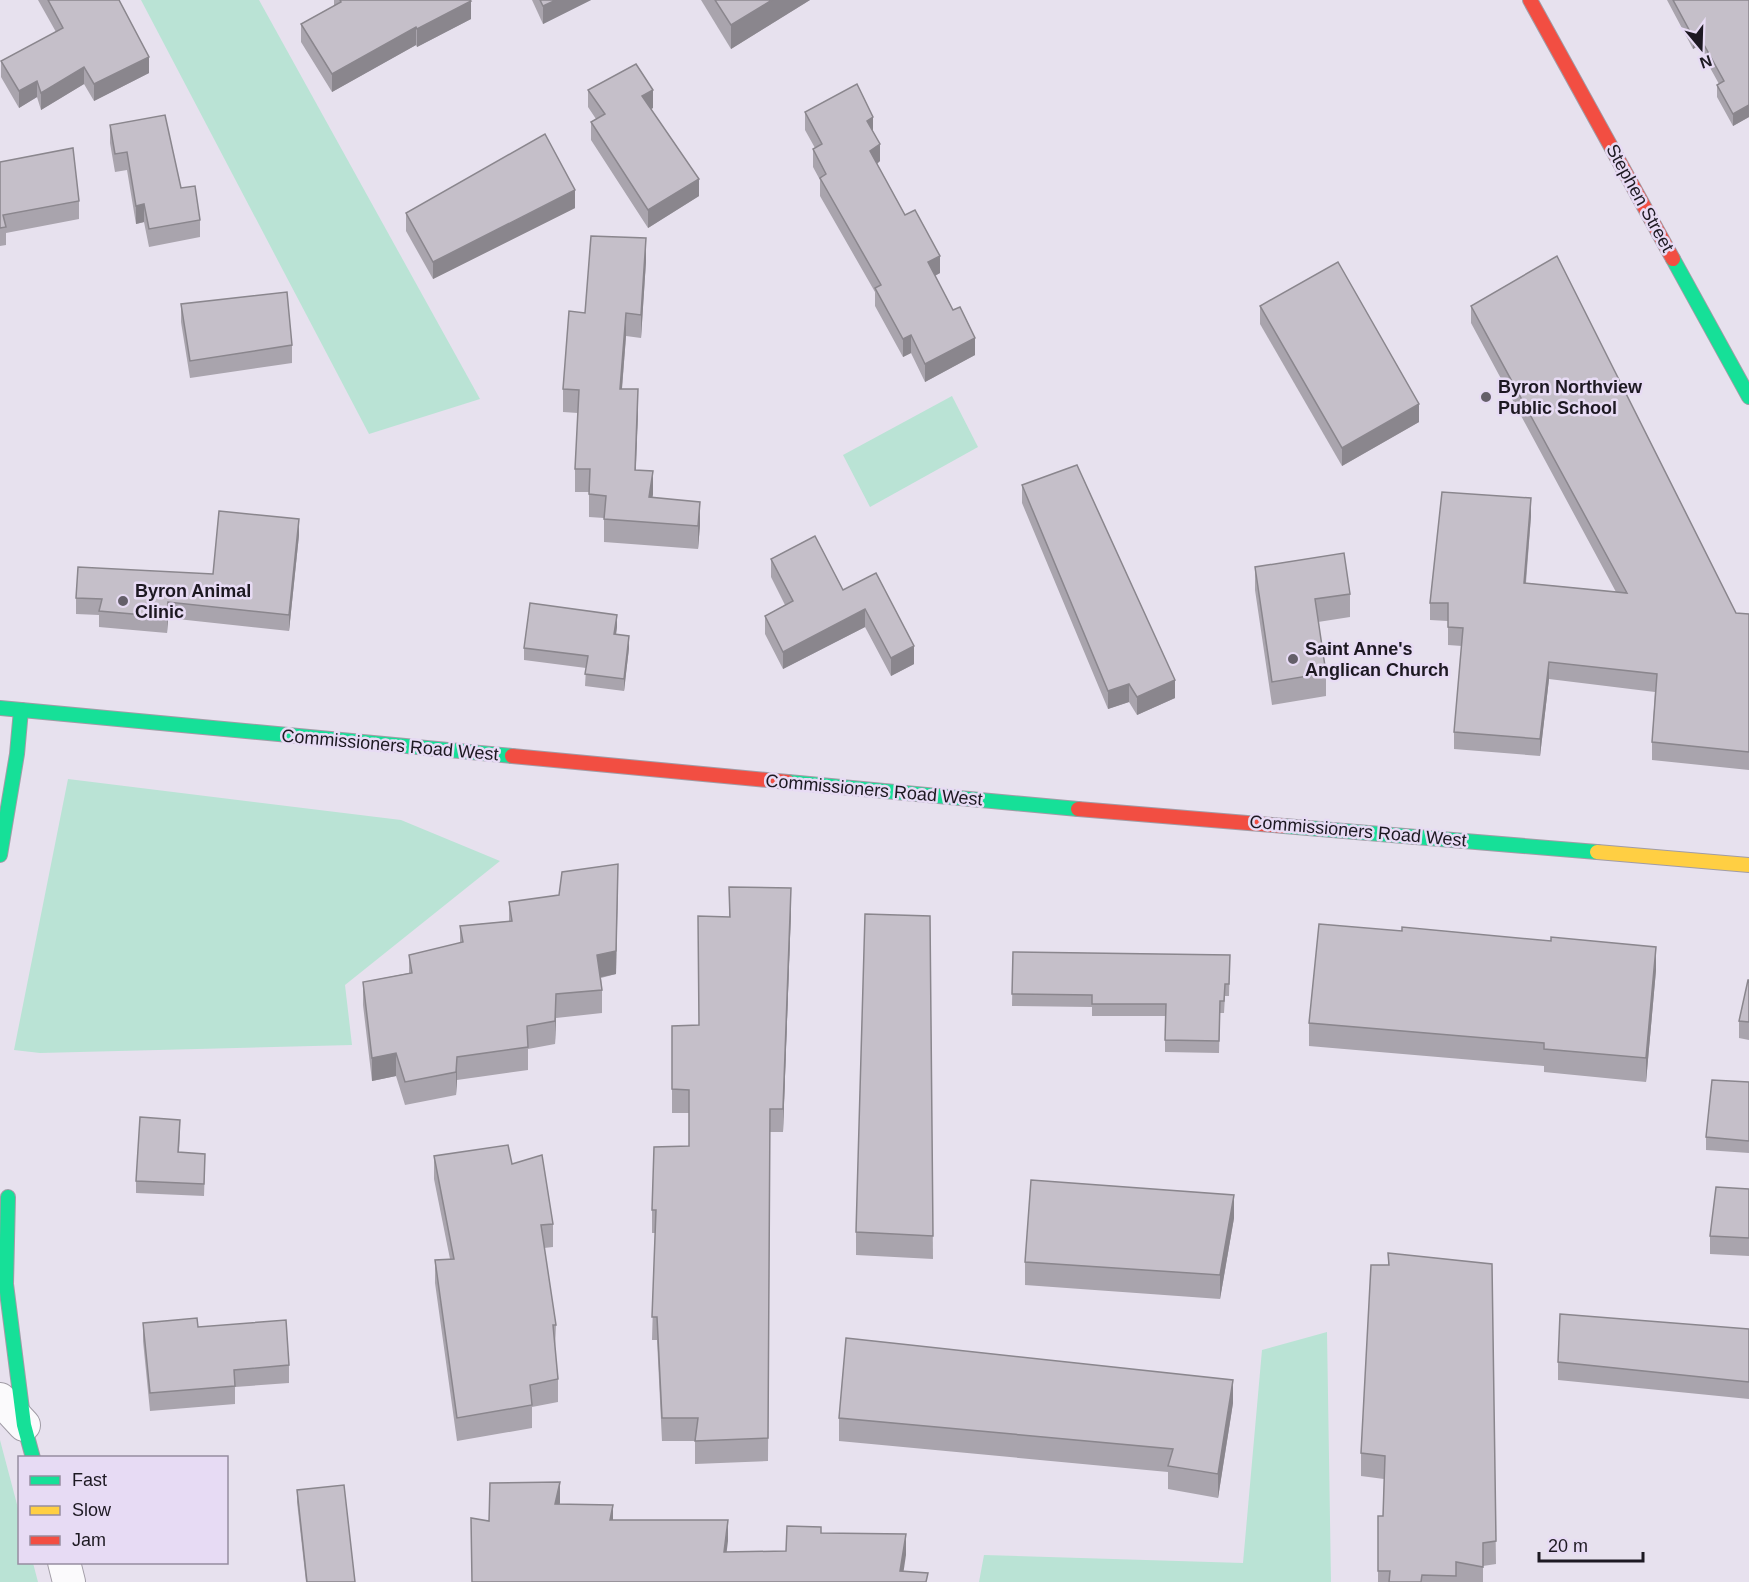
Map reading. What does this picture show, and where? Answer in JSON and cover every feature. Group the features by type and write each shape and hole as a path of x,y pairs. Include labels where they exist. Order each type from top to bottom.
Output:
{"main road":[{"name":"Stephen Street","path":"1530,0 1749,397"},
{"name":"Commissioners Road West","path":"0,708 976,800 1749,865"},
{"path":"0,855 21,710"},
{"path":"8,1197 6,1284 24,1425 32,1456"}],"street":[{"path":"0,1399 24,1425"},
{"path":"64,1564 69,1582"}],"green space":[{"path":"141,0 259,0 480,399 369,434"},
{"path":"952,396 978,447 870,507 843,455"},
{"path":"68,779 401,820 500,861 345,985 352,1045 40,1053 14,1050"},
{"path":"1327,1332 1331,1582 979,1582 984,1555 1243,1563 1262,1350"},
{"path":"0,1440 18,1508 18,1564 33,1564 38,1582 0,1582"}],"building":[{"path":"48,0 119,0 149,57 94,84 84,67 41,93 37,81 19,91 1,61 63,28"},
{"path":"340,0 471,1 417,29 416,27 332,74 301,24 341,2"},
{"path":"540,0 556,0 543,6"},
{"path":"715,0 772,0 731,25"},
{"path":"1673,0 1749,0 1749,105 1733,114 1717,85 1724,81 1698,34 1693,37"},
{"path":"636,64 653,90 642,96 699,179 648,210 591,122 605,114 588,90"},
{"path":"857,84 873,117 867,121 880,144 870,151 905,215 915,210 940,256 928,262 953,310 960,307 975,338 925,364 911,335 903,339 875,288 881,285 820,178 826,174 813,149 822,144 805,112"},
{"path":"165,115 181,188 195,186 200,220 149,229 144,204 136,206 127,152 115,154 110,125"},
{"path":"545,134 575,190 433,262 406,213"},
{"path":"73,148 79,201 3,215 6,227 0,228 0,162"},
{"path":"591,236 646,238 641,315 626,313 620,389 638,389 635,470 653,471 649,497 700,502 698,526 604,519 606,496 589,494 590,469 575,469 579,390 563,389 569,311 585,313"},
{"path":"1557,256 1736,613 1749,614 1749,752 1652,742 1657,674 1549,662 1540,739 1454,732 1463,628 1448,627 1448,603 1430,603 1442,492 1531,498 1524,583 1627,593 1471,306"},
{"path":"1338,262 1419,404 1342,448 1260,306"},
{"path":"287,292 292,345 190,361 181,304"},
{"path":"1077,465 1175,680 1137,697 1129,684 1108,691 1022,485"},
{"path":"219,511 299,519 289,615 168,602 167,617 99,611 102,599 76,598 78,567 213,574"},
{"path":"815,536 843,590 876,573 914,646 891,658 865,609 783,652 765,616 793,601 771,559"},
{"name":"Saint Anne's Anglican Church","path":"1344,553 1350,594 1315,599 1326,673 1272,682 1255,567"},
{"path":"530,603 617,615 614,634 629,636 624,679 585,674 588,656 524,648"},
{"path":"618,864 616,951 597,955 602,990 556,994 555,1021 527,1026 528,1047 457,1057 456,1072 405,1082 396,1053 372,1058 363,982 412,973 409,955 463,942 460,926 512,921 509,902 559,895 562,872"},
{"path":"729,887 791,888 783,1109 770,1109 768,1438 695,1441 698,1418 662,1418 657,1317 652,1317 656,1210 652,1210 654,1147 689,1146 689,1090 672,1089 672,1026 699,1025 698,916 730,917"},
{"path":"865,914 930,916 933,1236 856,1232"},
{"path":"1319,924 1402,931 1402,927 1551,941 1551,937 1656,947 1646,1058 1544,1049 1544,1043 1309,1023"},
{"path":"1013,952 1230,955 1229,984 1225,984 1224,1001 1220,1001 1219,1041 1165,1040 1166,1004 1092,1004 1092,995 1012,994"},
{"path":"1749,980 1749,1022 1739,1021"},
{"path":"1712,1080 1749,1082 1749,1141 1706,1137"},
{"path":"140,1117 180,1120 178,1152 205,1154 204,1184 136,1181"},
{"path":"508,1145 512,1164 542,1155 553,1224 541,1225 556,1325 553,1325 558,1379 530,1385 532,1405 457,1418 435,1260 454,1259 434,1156"},
{"path":"1031,1180 1234,1195 1220,1275 1025,1262"},
{"path":"1716,1187 1749,1189 1749,1238 1710,1236"},
{"path":"1388,1253 1492,1264 1496,1541 1483,1543 1483,1567 1456,1562 1456,1576 1422,1575 1421,1582 1389,1582 1390,1571 1378,1571 1378,1516 1383,1516 1385,1456 1361,1453 1371,1265 1389,1265"},
{"path":"1560,1314 1749,1329 1749,1382 1558,1362"},
{"path":"197,1318 198,1327 286,1320 289,1365 234,1370 235,1386 150,1393 143,1323"},
{"path":"846,1338 1233,1380 1218,1474 1168,1466 1173,1449 839,1418"},
{"path":"560,1482 555,1504 613,1505 610,1520 728,1520 724,1552 786,1551 787,1526 821,1527 821,1533 906,1534 900,1571 928,1573 926,1582 472,1582 471,1518 489,1521 490,1483"},
{"path":"344,1485 355,1582 307,1582 297,1490"}],"traffic: fast":[{"path":"1673,259 1749,397"},
{"path":"0,708 512,756"},
{"path":"0,855 17,754 21,710"},
{"path":"788,782 1078,809"},
{"path":"1284,826 1597,852"},
{"path":"8,1197 6,1284 24,1425 32,1456"}],"traffic: slow":[{"path":"1597,852 1749,865"}],"traffic: jam":[{"path":"1530,0 1673,259"},
{"path":"512,756 788,782"},
{"path":"1078,809 1284,826"}],"place":[{"name":"Byron Northview Public School","path":"1486,397"},
{"name":"Byron Animal Clinic","path":"123,601"},
{"name":"Saint Anne's Anglican Church","path":"1293,659"}]}
